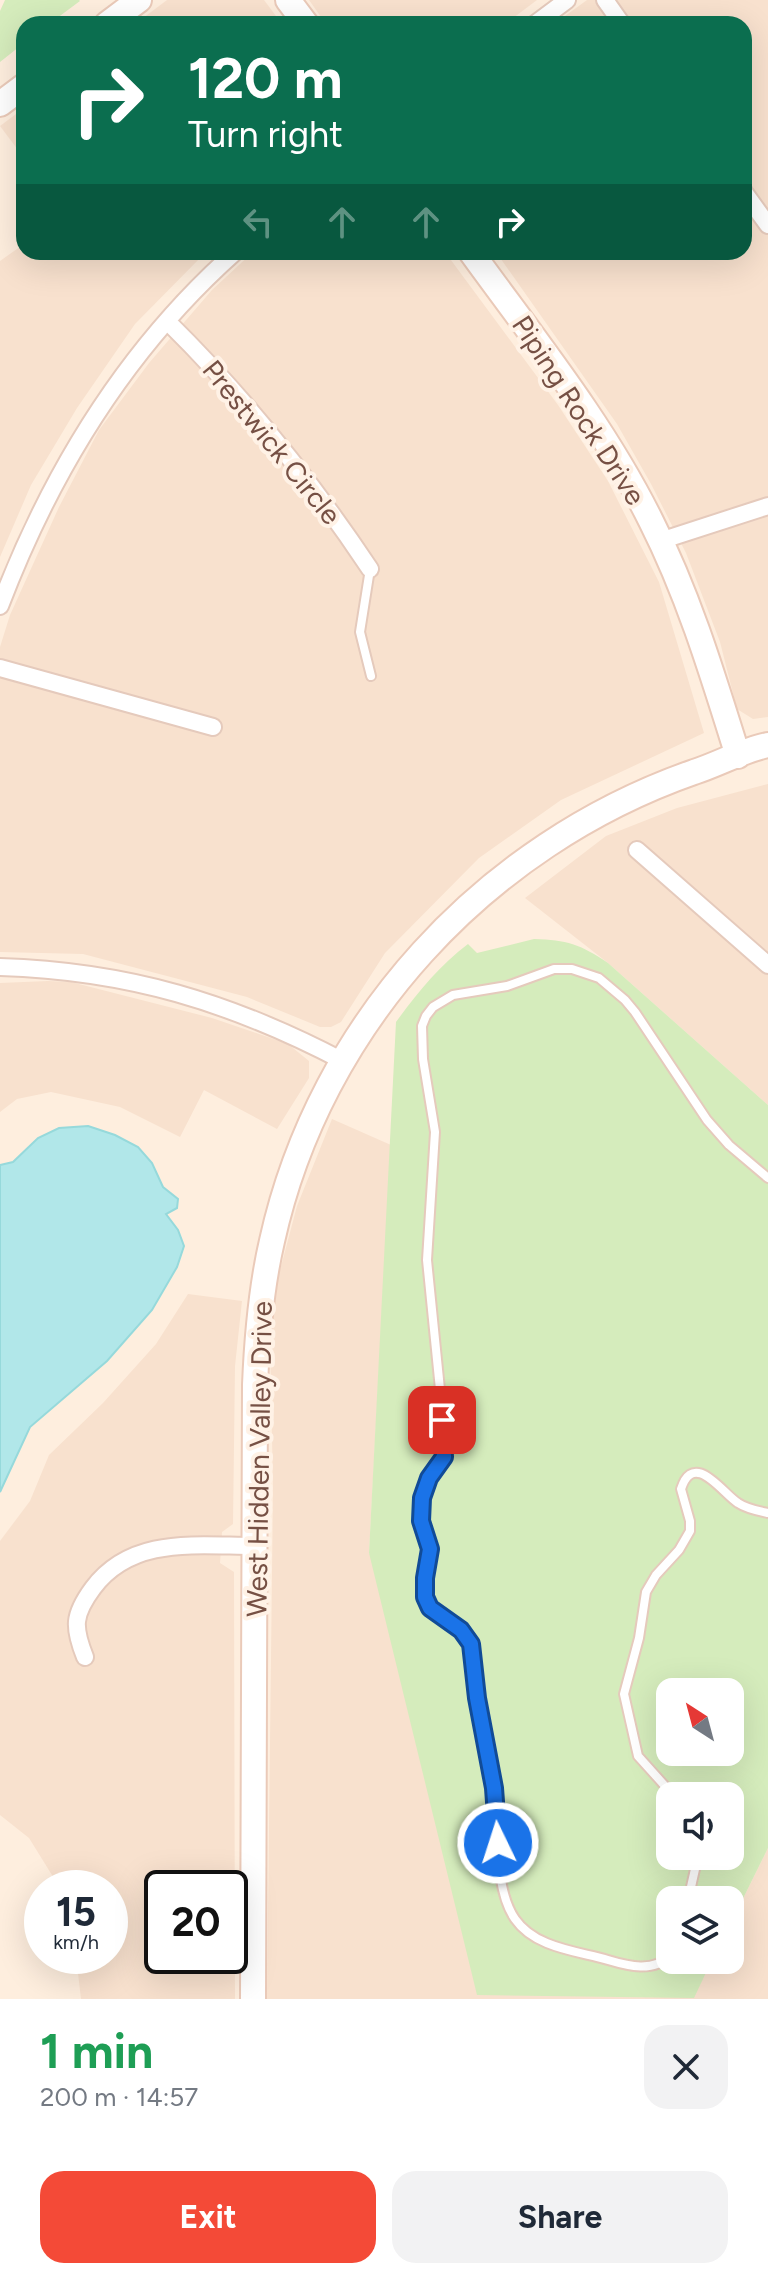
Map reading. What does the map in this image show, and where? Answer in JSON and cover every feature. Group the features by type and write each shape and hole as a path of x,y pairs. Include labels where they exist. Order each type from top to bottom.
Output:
{"street":[{"path":"118,16 139,0"},
{"path":"546,16 567,0"},
{"path":"752,203 768,225"},
{"path":"0,606 41,509 67,459 98,410 167,321 227,260"},
{"name":"Piping Rock Drive","path":"477,260 592,419 625,472 660,541 699,631 738,756"},
{"name":"Prestwick Circle","path":"167,321 245,402 291,457 370,569"},
{"path":"660,541 768,506"},
{"path":"0,668 213,727"},
{"name":"West Hidden Valley Drive","path":"253,1999 255,1385 263,1287 272,1238 287,1187 319,1105 384,997 448,923 510,871 574,827 618,802 768,745"},
{"path":"637,850 768,965"},
{"path":"0,967 93,974 193,997 270,1025 343,1061"},
{"path":"85,1657 75,1631 80,1611 88,1595 113,1567 138,1553 167,1546 254,1546"}],"lane":[{"path":"370,569 360,632 371,676"},
{"path":"656,1964 629,1965 547,1943 530,1934 517,1921 508,1905 502,1878 494,1788 477,1698 471,1644 461,1630 430,1608 425,1597 430,1549 421,1521 422,1498 429,1478 446,1449 427,1260 435,1132 423,1059 422,1026 426,1016 433,1007 453,995 507,986 554,969 572,969 599,978 635,1012 720,1136 768,1178"},
{"path":"661,1782 638,1756 626,1707 626,1683 639,1638 646,1592 690,1531 681,1489 686,1478 704,1475 738,1503 768,1513"}],"shaded area":[{"path":"167,0 264,0 276,16 146,16"},
{"path":"309,0 537,0 516,16 320,16"},
{"path":"587,0 768,0 768,717 753,719 737,709 720,642 686,553 651,484 617,424 502,260 752,260 752,16 565,16"},
{"path":"16,114 16,147 0,126"},
{"path":"16,250 16,260 198,260 135,324 77,408 31,485 0,557 0,261"},
{"path":"244,260 451,260 558,405 608,481 659,582 704,733 561,800 479,858 385,953 341,1022 331,1027 320,1027 247,997 83,954 0,952 0,647 10,615 59,507 99,430 149,363 212,290"},
{"path":"768,784 768,1105 608,963 525,898 606,836 677,808"},
{"path":"71,982 212,1018 288,1044 309,1061 309,1078 277,1129 204,1090 180,1137 120,1107 51,1092 17,1099 0,1112 0,983"},
{"path":"332,1119 391,1145 369,1553 656,1947 656,1974 676,1974 693,1998 705,1974 744,1974 744,1897 768,1848 768,1999 267,1999 273,1487 270,1338 279,1274 297,1206"},
{"path":"188,1294 242,1301 235,1366 233,1524 222,1532 220,1563 234,1572 235,1870 144,1870 144,1974 235,1974 235,1999 81,1999 78,1974 128,1974 128,1870 49,1870 29,1838 0,1815 0,1541 30,1501 49,1455 103,1403 156,1344"}],"green space":[{"path":"5,0 80,1 60,16 16,16 16,49 0,62 0,11"},
{"path":"534,939 556,940 589,951 608,963 768,1105 768,1848 744,1897 744,1886 656,1886 656,1974 705,1974 694,1998 477,1995 369,1553 396,1022 429,980 468,944 477,953"}],"water":[{"path":"88,1126 138,1147 152,1163 163,1187 178,1199 177,1208 166,1214 178,1230 184,1246 177,1267 152,1310 107,1361 30,1427 0,1492 0,1165 13,1162 38,1138 59,1128"}],"route":[{"path":"442,1420 446,1449 425,1487 420,1511 431,1557 425,1578 425,1597 430,1608 455,1624 471,1644 477,1698 494,1788 498,1843"}]}
